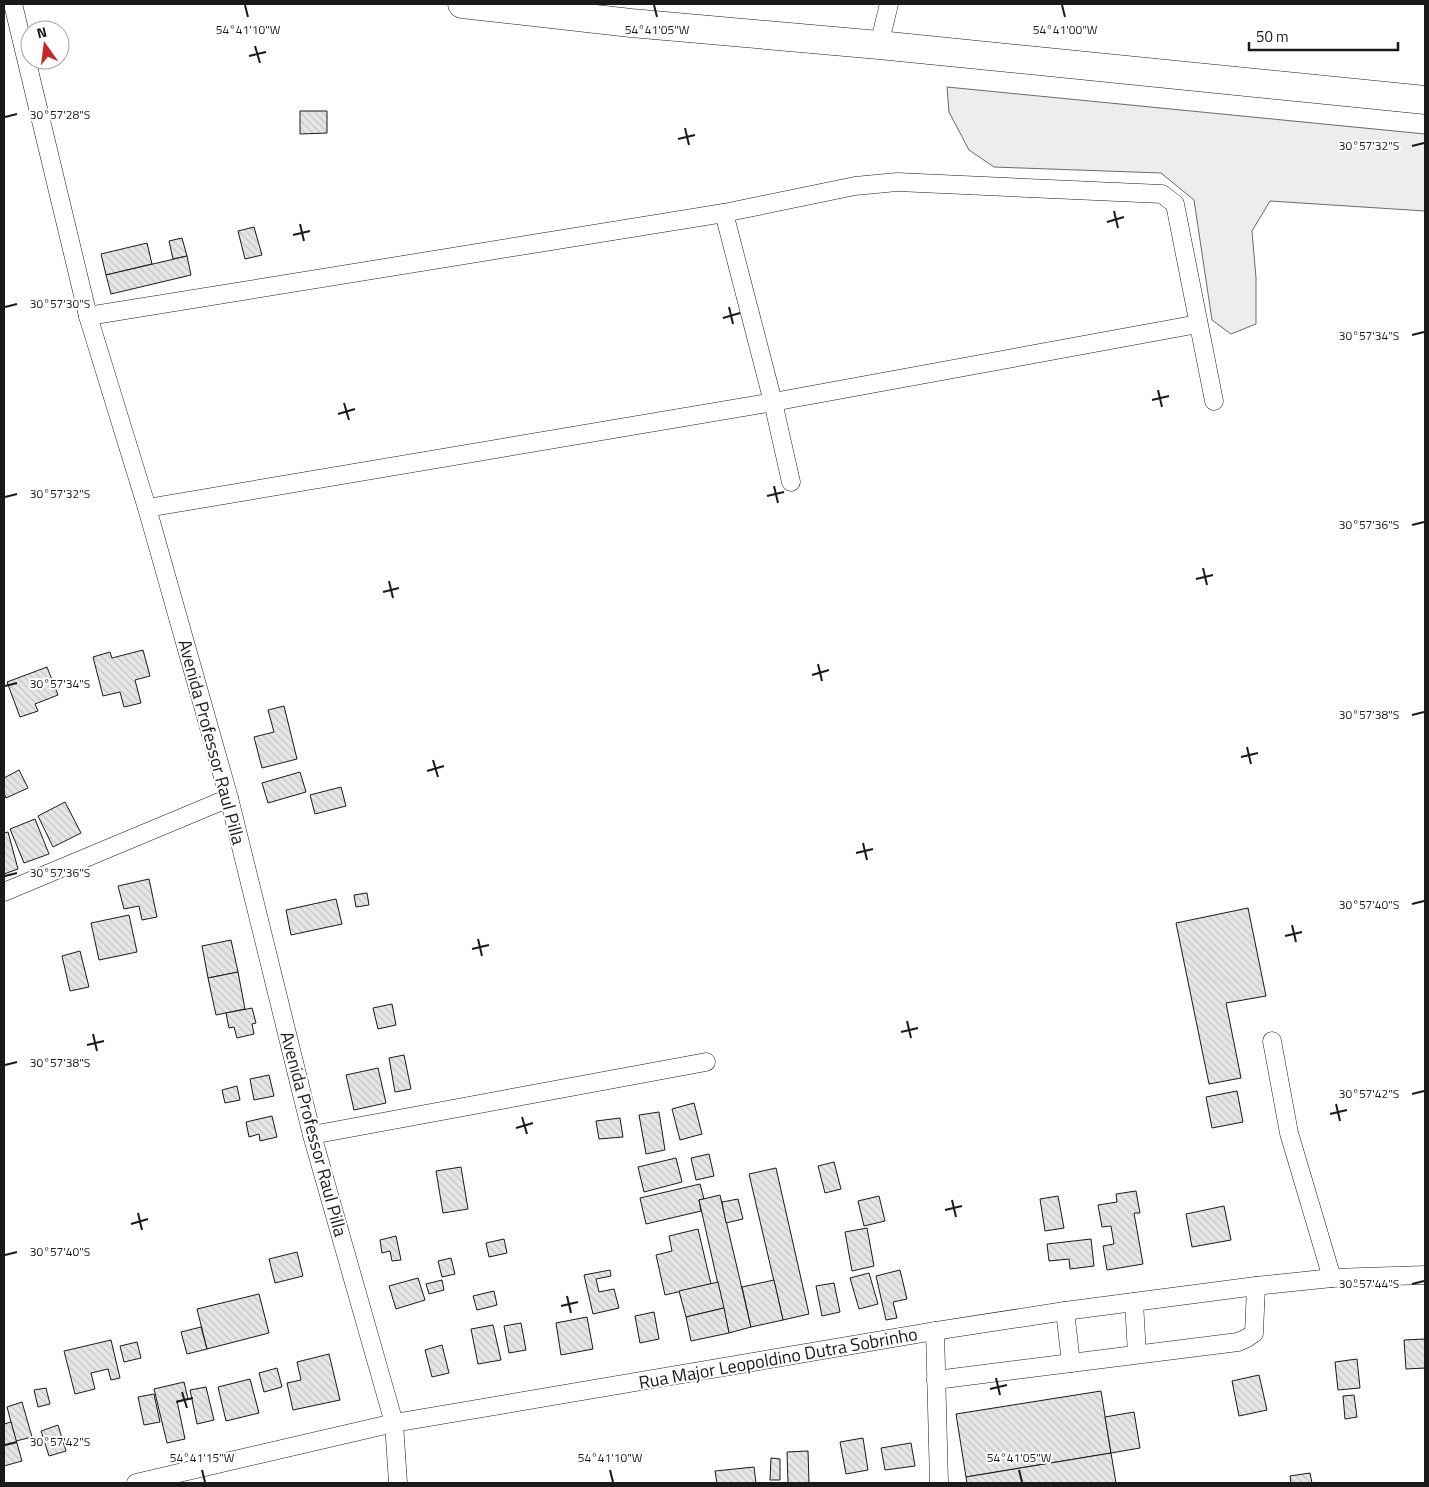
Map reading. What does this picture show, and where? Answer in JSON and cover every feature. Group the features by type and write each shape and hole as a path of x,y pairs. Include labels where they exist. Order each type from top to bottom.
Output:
{"highway":[{"path":"462,4 631,23 879,45 1425,100"}],"street":[{"name":"Avenida Professor Raul Pilla","path":"13,4 88,316 147,508 229,798 312,1135 394,1423 398,1483"},
{"path":"879,45 889,4"},
{"path":"88,316 724,213 855,186 897,182 1162,194 1175,204 1214,401"},
{"path":"724,213 773,402 791,482"},
{"path":"147,508 773,402 1198,324"},
{"path":"4,892 229,798"},
{"path":"1272,1041 1288,1133 1332,1278"},
{"path":"312,1135 706,1062"},
{"name":"Rua Major Leopoldino Dutra Sobrinho","path":"136,1483 394,1423 935,1331 1065,1311 1256,1286 1332,1278 1425,1275"},
{"path":"936,1380 1238,1342 1254,1333 1256,1286"},
{"path":"1134,1302 1137,1354"},
{"path":"1065,1311 1071,1363"},
{"path":"935,1331 939,1483"}],"shaded area":[{"path":"947,87 1425,134 1425,211 1270,201 1252,231 1256,278 1256,324 1231,334 1212,320 1194,200 1161,173 994,167 969,150 949,112"}],"building":[{"path":"300,111 327,111 327,133 300,134"},
{"path":"254,227 262,255 245,259 238,231"},
{"path":"182,238 187,256 173,259 169,241"},
{"path":"147,243 152,264 106,275 101,254"},
{"path":"187,256 191,275 111,294 106,275"},
{"path":"143,650 150,676 135,680 141,703 124,707 120,692 103,696 93,657 110,652 112,658"},
{"path":"47,667 58,695 35,704 38,711 20,717 7,682"},
{"path":"284,706 297,759 262,768 254,737 274,732 268,710"},
{"path":"19,770 28,788 6,798 4,778"},
{"path":"300,772 306,792 268,803 262,783"},
{"path":"341,787 346,806 315,814 310,795"},
{"path":"65,802 81,833 53,847 38,816"},
{"path":"35,819 49,854 24,863 10,829"},
{"path":"8,832 18,869 4,874 4,833"},
{"path":"149,879 157,917 142,920 139,906 124,909 118,886"},
{"path":"367,893 369,905 356,907 354,895"},
{"path":"336,899 342,924 291,935 286,910"},
{"path":"1248,908 1266,996 1226,1003 1241,1078 1209,1084 1176,923"},
{"path":"129,915 137,952 99,960 91,923"},
{"path":"231,940 238,972 208,978 202,946"},
{"path":"80,951 89,987 70,991 62,956"},
{"path":"238,972 245,1009 216,1015 208,978"},
{"path":"392,1004 396,1025 378,1029 373,1008"},
{"path":"252,1008 256,1023 252,1024 254,1034 237,1038 234,1027 229,1028 226,1013"},
{"path":"404,1055 411,1089 395,1092 389,1058"},
{"path":"378,1068 386,1103 354,1110 346,1075"},
{"path":"269,1075 274,1096 254,1100 250,1079"},
{"path":"237,1086 240,1100 225,1103 222,1090"},
{"path":"1237,1091 1243,1122 1212,1128 1206,1097"},
{"path":"694,1103 702,1134 680,1140 672,1109"},
{"path":"659,1112 665,1150 646,1154 639,1115"},
{"path":"272,1116 277,1137 260,1141 259,1134 249,1137 246,1122"},
{"path":"620,1118 623,1137 599,1139 596,1121"},
{"path":"709,1154 714,1176 696,1180 691,1158"},
{"path":"676,1158 682,1182 644,1192 638,1167"},
{"path":"834,1162 841,1189 825,1193 818,1166"},
{"path":"461,1167 468,1209 443,1213 436,1171"},
{"path":"776,1168 809,1314 783,1320 749,1174"},
{"path":"700,1184 704,1199 699,1200 701,1211 646,1224 640,1198"},
{"path":"1136,1191 1140,1213 1134,1213 1143,1264 1107,1270 1103,1246 1114,1244 1111,1226 1102,1227 1098,1205 1117,1202 1116,1194"},
{"path":"720,1195 751,1327 729,1333 699,1200"},
{"path":"879,1196 885,1221 864,1226 858,1201"},
{"path":"1058,1196 1064,1228 1045,1231 1040,1199"},
{"path":"738,1199 743,1219 726,1223 722,1202"},
{"path":"1224,1206 1231,1240 1192,1247 1186,1214"},
{"path":"867,1228 874,1266 852,1271 845,1232"},
{"path":"698,1229 711,1284 665,1295 656,1255 672,1251 669,1236"},
{"path":"396,1236 401,1260 392,1261 390,1251 382,1253 380,1240"},
{"path":"504,1239 507,1253 489,1257 486,1243"},
{"path":"1091,1239 1094,1266 1070,1269 1069,1259 1049,1261 1047,1244"},
{"path":"297,1252 303,1276 275,1283 269,1259"},
{"path":"451,1258 455,1274 442,1277 438,1261"},
{"path":"610,1270 611,1276 596,1279 599,1292 614,1289 619,1308 593,1314 584,1275"},
{"path":"900,1270 907,1299 893,1302 897,1318 886,1320 876,1276"},
{"path":"869,1273 878,1304 859,1309 850,1278"},
{"path":"418,1278 425,1300 396,1309 389,1286"},
{"path":"442,1280 444,1290 429,1294 426,1284"},
{"path":"774,1280 783,1320 751,1327 742,1287"},
{"path":"718,1282 724,1308 686,1317 679,1291"},
{"path":"834,1283 840,1312 822,1316 816,1286"},
{"path":"494,1291 497,1305 477,1310 473,1296"},
{"path":"259,1294 269,1333 207,1349 197,1309"},
{"path":"724,1308 729,1333 691,1341 686,1317"},
{"path":"654,1312 659,1339 640,1343 635,1316"},
{"path":"587,1317 593,1349 561,1355 556,1323"},
{"path":"521,1323 526,1350 509,1353 504,1326"},
{"path":"493,1325 501,1360 478,1364 471,1329"},
{"path":"201,1327 207,1349 187,1354 181,1332"},
{"path":"1425,1339 1425,1368 1406,1369 1404,1340"},
{"path":"111,1340 120,1378 111,1380 108,1369 91,1373 95,1389 75,1394 64,1351"},
{"path":"137,1342 141,1358 124,1362 120,1346"},
{"path":"442,1345 449,1373 432,1377 425,1350"},
{"path":"329,1354 340,1400 293,1410 287,1383 301,1380 297,1362"},
{"path":"1357,1359 1360,1388 1338,1390 1335,1362"},
{"path":"277,1368 282,1387 264,1392 259,1373"},
{"path":"1259,1375 1267,1410 1239,1416 1232,1381"},
{"path":"250,1379 259,1413 226,1421 218,1387"},
{"path":"184,1382 188,1399 177,1401 185,1439 167,1443 154,1389"},
{"path":"206,1387 214,1420 197,1424 190,1390"},
{"path":"46,1388 50,1404 38,1407 34,1390"},
{"path":"1101,1391 1111,1453 966,1477 956,1414"},
{"path":"154,1394 160,1422 144,1425 138,1397"},
{"path":"1354,1395 1357,1417 1345,1419 1343,1396"},
{"path":"22,1402 32,1437 16,1441 7,1407"},
{"path":"1134,1412 1140,1448 1111,1453 1105,1417"},
{"path":"11,1422 22,1461 4,1466 4,1424"},
{"path":"58,1425 66,1451 49,1456 41,1431"},
{"path":"863,1438 868,1470 846,1474 840,1442"},
{"path":"911,1443 915,1466 885,1470 881,1448"},
{"path":"808,1451 809,1483 788,1483 787,1452"},
{"path":"1111,1453 1116,1483 967,1483 966,1477"},
{"path":"771,1458 780,1459 780,1480 770,1480"},
{"path":"754,1467 756,1483 717,1483 715,1471"},
{"path":"1310,1473 1312,1483 1291,1483 1290,1476"}]}
